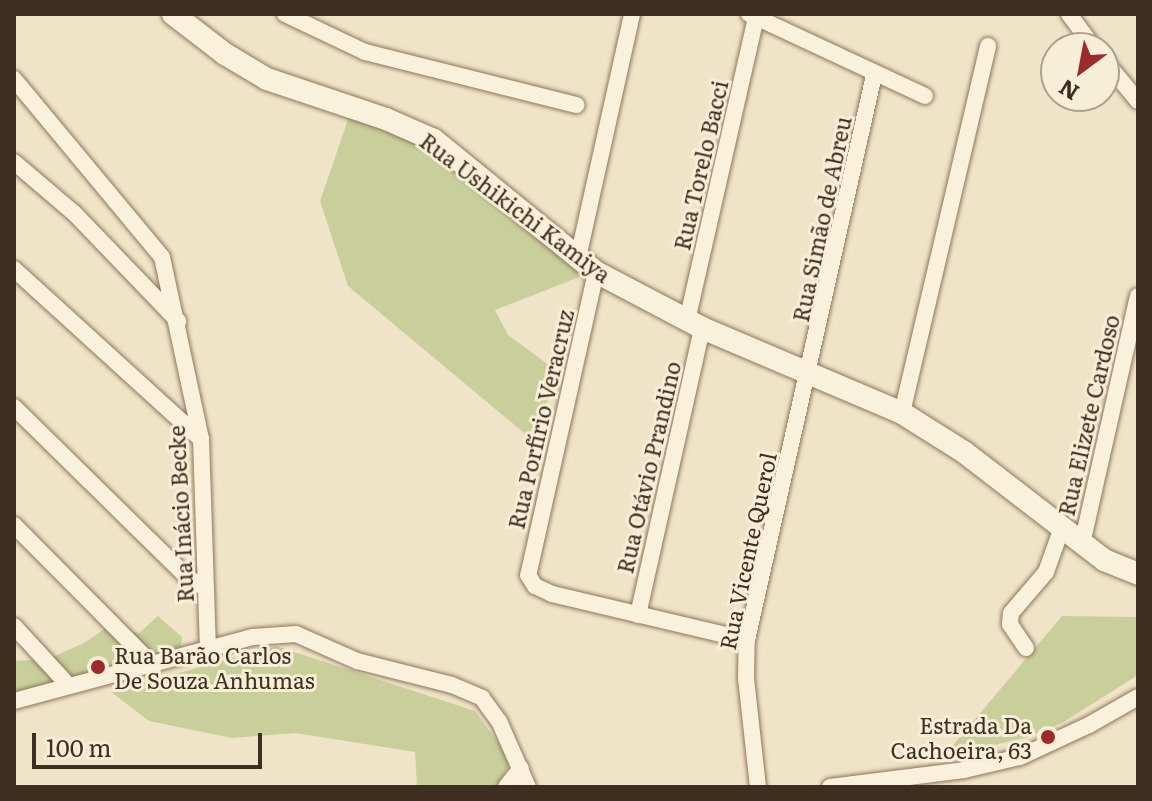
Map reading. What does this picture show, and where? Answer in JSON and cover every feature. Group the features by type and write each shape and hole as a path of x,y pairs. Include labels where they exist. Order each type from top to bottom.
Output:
{"main road":[{"name":"Rua Ushikichi Kamiya","path":"173,14 225,54 267,79 399,124 434,140 596,272 694,325 902,413 986,468 1061,530 1104,560 1138,574"}],"street":[{"path":"285,14 365,52 576,105"},
{"path":"578,258 632,14"},
{"path":"1069,14 1082,32"},
{"path":"752,16 925,96"},
{"name":"Rua Torelo Bacci","path":"694,325 752,16"},
{"path":"902,413 988,46"},
{"name":"Rua Simão de Abreu","path":"809,374 874,75"},
{"name":"Rua Inácio Becke","path":"14,79 74,155 156,246 168,276 201,439 208,648"},
{"path":"1120,79 1138,101"},
{"path":"14,162 75,214 179,322"},
{"path":"14,269 201,439"},
{"name":"Rua Porfírio Veracruz","path":"596,272 528,575 535,586 552,594 638,615"},
{"name":"Rua Elizete Cardoso","path":"1082,544 1138,296"},
{"name":"Rua Otávio Prandino","path":"638,615 694,325"},
{"name":"Rua Vicente Querol","path":"758,787 746,679 747,640 809,374"},
{"path":"14,407 187,577 206,589"},
{"path":"14,525 153,665"},
{"path":"1026,648 1010,624 1011,613 1046,572 1061,530"},
{"path":"638,615 747,640"},
{"path":"14,626 69,686"},
{"path":"14,701 208,648 274,633 296,634 357,661 470,691 491,706 528,787"},
{"path":"830,787 964,770 1020,757 1089,725 1138,697"},
{"path":"506,787 521,768"}],"green space":[{"path":"352,108 439,156 582,276 495,310 508,335 557,371 535,442 348,286 320,201"},
{"path":"158,616 182,637 181,647 14,695 14,661 48,659 84,643 109,626 139,633"},
{"path":"1062,616 1138,617 1138,675 1062,723 1025,738 943,757"},
{"path":"276,646 475,711 511,761 497,787 417,787 415,752 295,733 232,738 149,721 111,692"}],"place":[{"name":"Rua Barão Carlos De Souza Anhumas","path":"98,667"},
{"name":"Estrada Da Cachoeira, 63","path":"1048,737"}]}
